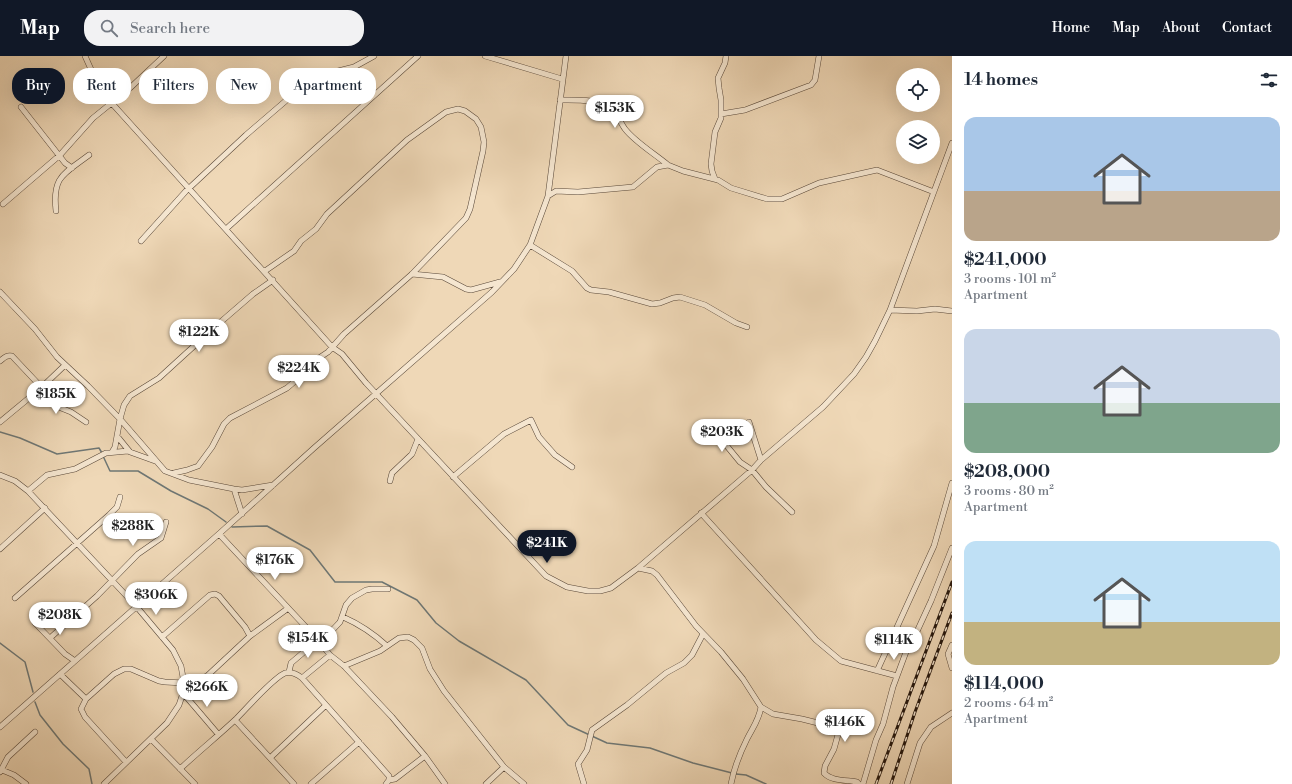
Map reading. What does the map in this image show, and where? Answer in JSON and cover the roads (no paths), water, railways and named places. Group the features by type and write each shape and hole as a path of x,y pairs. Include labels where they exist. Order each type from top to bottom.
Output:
{"street":[{"path":"85,56 90,68"},
{"path":"131,87 164,56"},
{"path":"141,241 189,188 246,136 315,77 354,67 374,56"},
{"path":"226,229 418,56"},
{"path":"485,56 562,79"},
{"path":"0,727 242,514 314,448 377,394 502,281 523,258 530,245 548,196 566,56"},
{"path":"715,179 711,164 714,132 721,120 721,100 718,75 725,63 726,56"},
{"path":"721,114 745,110 811,85 815,80 819,56"},
{"path":"560,100 589,101 606,105 614,111 625,129 633,137 668,165 683,172 715,179 731,188 763,198 782,200 819,183 877,170 934,192"},
{"path":"3,204 60,155 93,118 110,104"},
{"path":"112,104 265,271 332,347 342,354 418,439 546,576 567,586 588,591 600,591 611,588 638,568 823,407 854,374 875,341 890,310 952,143"},
{"path":"21,107 72,168"},
{"path":"174,473 198,466 212,447 224,424 230,418 282,392 301,376 313,362 325,355 344,334 412,274 466,218 470,209 484,142 481,127 476,119 458,109 446,112 411,137 327,214 316,229 301,241 294,251 265,271"},
{"path":"56,211 55,198 58,182 63,174 89,155"},
{"path":"548,196 556,191 578,192 633,187 659,166 668,165"},
{"path":"530,245 575,274 587,288 592,290 608,292 652,304 680,297 705,306 732,321 747,327"},
{"path":"412,274 443,277 471,290 479,289 502,281"},
{"path":"112,452 115,447 124,405 130,396 136,391 155,382 164,375 216,326 253,294 273,280"},
{"path":"0,292 65,365 120,419 156,462 165,470 189,480 234,489 242,490 274,485"},
{"path":"890,310 918,311 934,309 952,311"},
{"path":"0,361 5,356 12,356 61,408 71,412 86,422"},
{"path":"0,422 42,388 65,365"},
{"path":"454,477 504,434 531,420 539,437 556,455 572,467"},
{"path":"749,422 761,460"},
{"path":"703,423 726,445 740,462 752,470 766,487 792,512"},
{"path":"117,436 128,451 156,462"},
{"path":"390,481 392,473 412,454 418,439"},
{"path":"28,491 47,475 75,469 102,455 112,452 128,451"},
{"path":"0,475 15,481 28,491 45,508 111,581 136,606 162,637 180,662 184,683 183,693 175,711 167,723 104,784"},
{"path":"877,670 934,546 952,483"},
{"path":"234,489 242,514"},
{"path":"15,598 117,507 120,497"},
{"path":"0,549 45,508"},
{"path":"701,513 816,640 841,661 897,676"},
{"path":"50,638 97,596 138,554 160,538 166,522"},
{"path":"219,534 318,640 330,655 344,666 392,717 425,756 443,783"},
{"path":"863,784 906,652 931,601 952,548"},
{"path":"638,568 652,571 657,575 703,634 721,652 743,679 761,707 773,714 802,719 838,728 839,731 834,749 825,766 824,773 835,779 857,782 859,784"},
{"path":"290,672 291,663 310,645 327,637 343,617 346,605 352,598 372,588 388,589"},
{"path":"162,637 210,595 215,594 245,627 250,636"},
{"path":"126,762 85,717 81,709 86,699 114,674 124,669 131,669 159,681 184,683 207,676 250,636 287,608"},
{"path":"343,617 354,622 379,638 387,646"},
{"path":"35,623 65,654 75,661"},
{"path":"584,784 578,764 587,750 592,730 628,705 666,673 684,663 692,655 703,634"},
{"path":"344,666 380,651 394,640 403,636 408,636 422,648 430,669 444,691 504,767 524,784"},
{"path":"952,645 948,654 952,668"},
{"path":"302,678 330,655"},
{"path":"180,768 235,720 274,681 283,674 290,672 296,673 302,678 390,776 388,782"},
{"path":"60,674 86,699"},
{"path":"183,693 218,734"},
{"path":"270,758 326,705"},
{"path":"731,784 738,760 746,741 760,718 761,707"},
{"path":"907,784 920,743 931,726 952,713"},
{"path":"235,720 294,784"},
{"path":"26,784 14,775 1,771 8,757 35,732"},
{"path":"151,739 195,784"},
{"path":"311,784 359,742"},
{"path":"388,782 395,779 425,756"},
{"path":"486,784 504,767"}],"waterway":[{"path":"0,432 20,438 57,454 99,448 102,453"},
{"path":"103,456 110,471 138,471 171,491 208,509 226,522"},
{"path":"232,527 267,526 310,550 335,582 382,582 417,600 436,623 459,641 526,680 568,725 607,743 650,748 693,763 732,773"},
{"path":"0,643 25,662 33,692"},
{"path":"35,702 40,715 63,744 89,769 92,784"},
{"path":"736,774 746,775 766,784"}],"railway":[{"path":"876,784 952,582"},
{"path":"891,784 915,712 952,613"}]}
